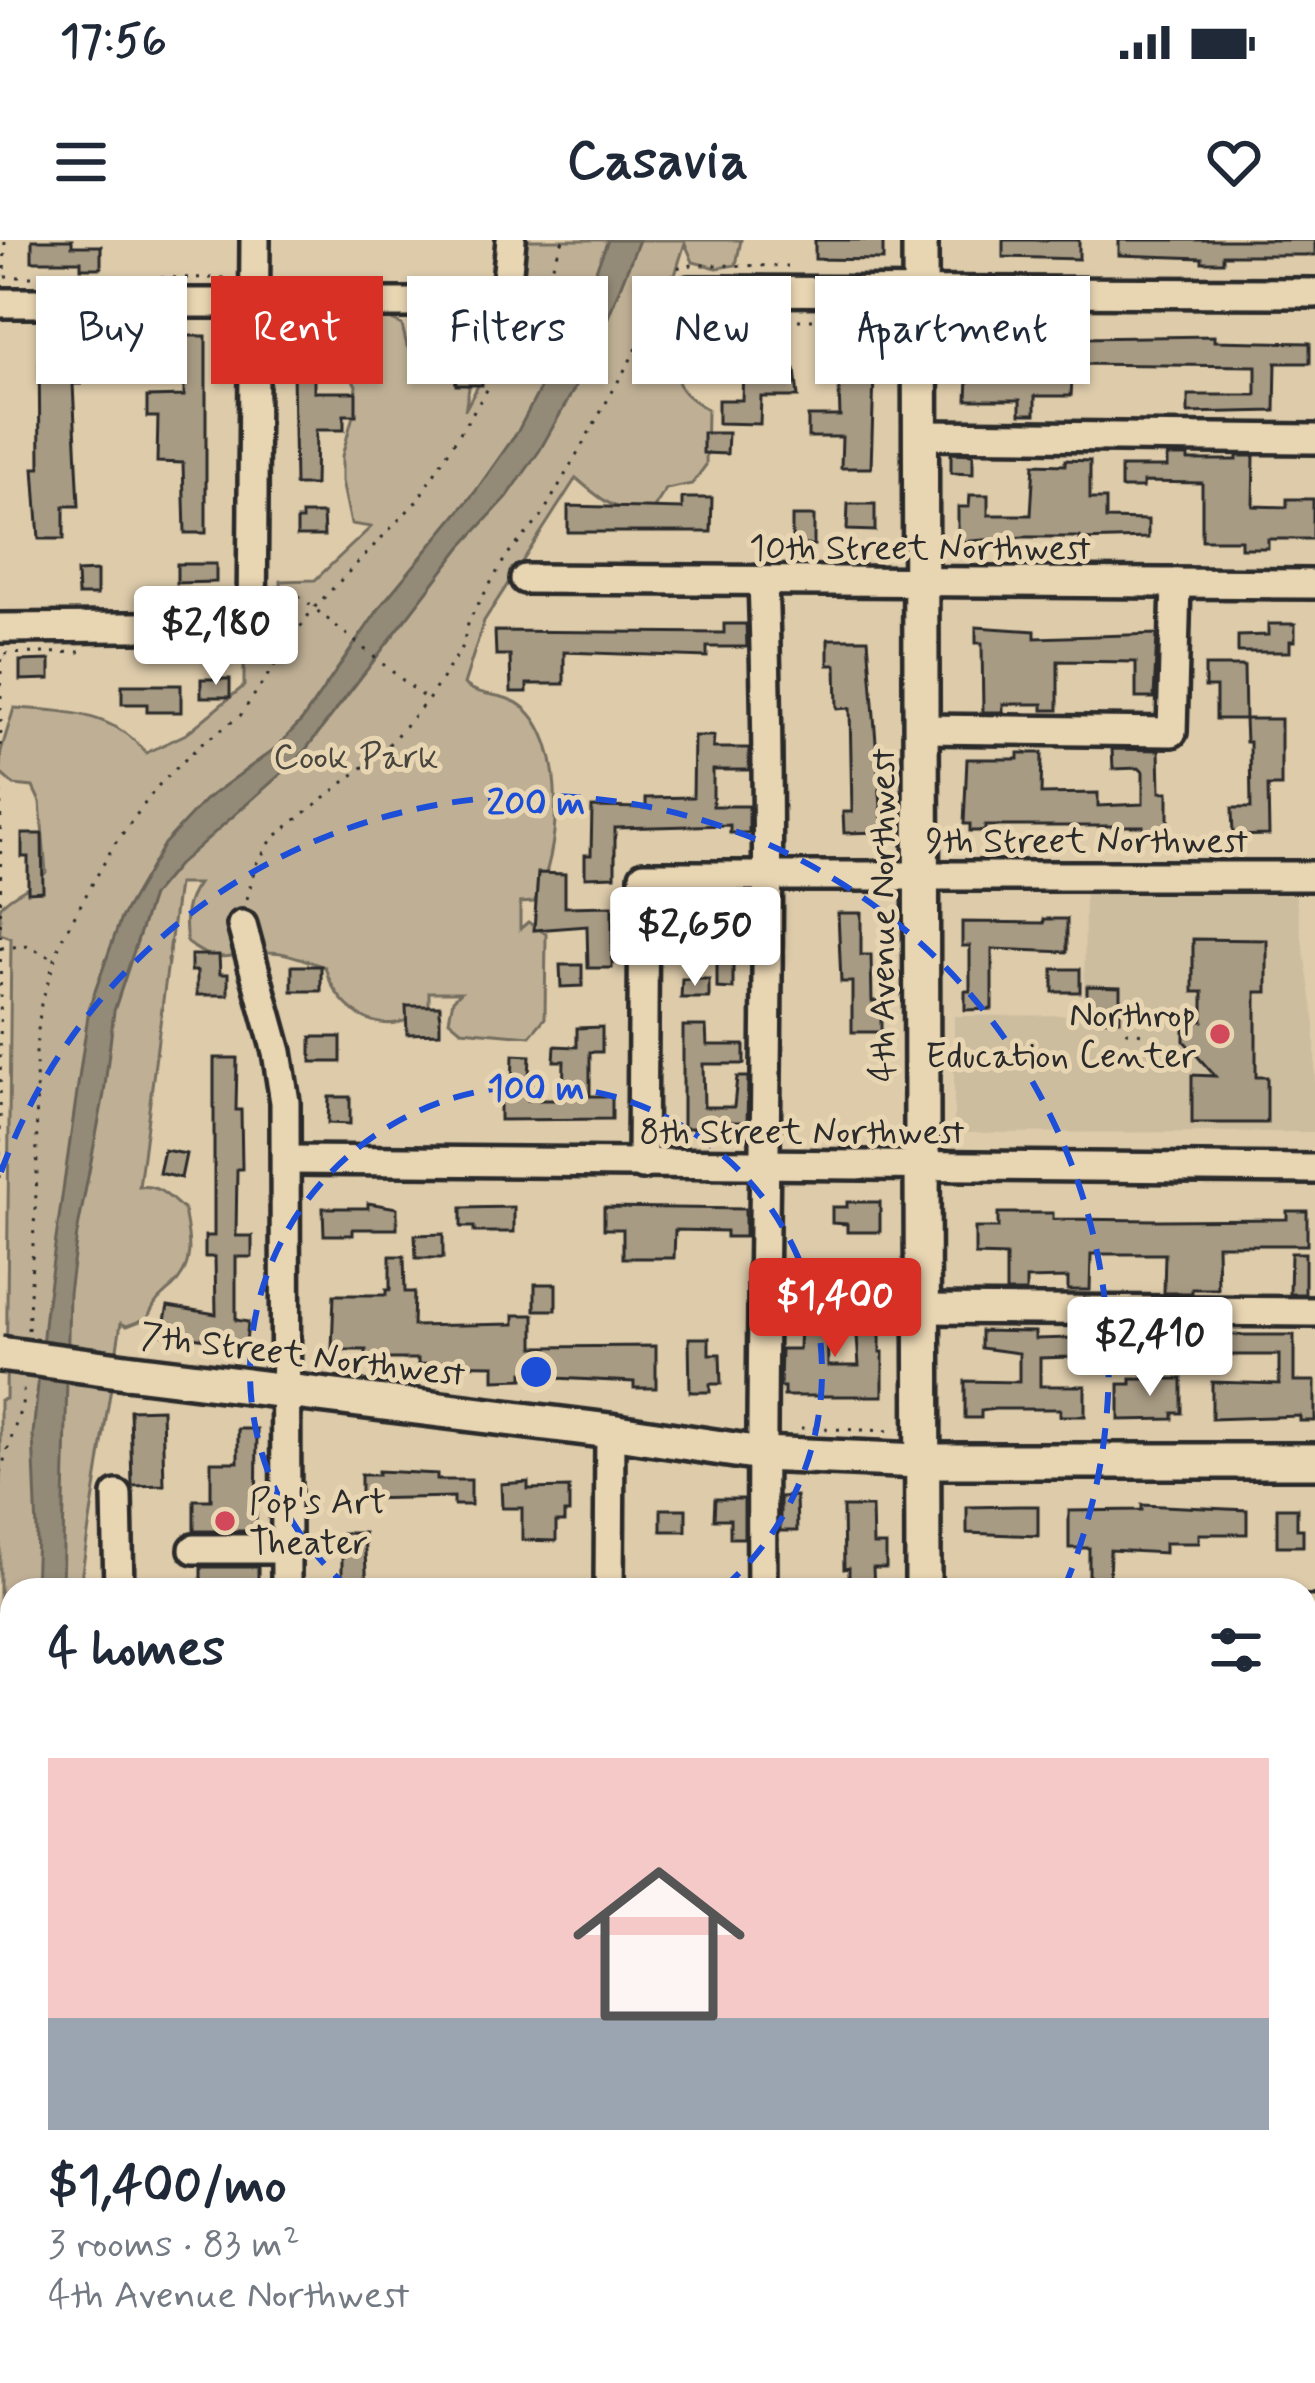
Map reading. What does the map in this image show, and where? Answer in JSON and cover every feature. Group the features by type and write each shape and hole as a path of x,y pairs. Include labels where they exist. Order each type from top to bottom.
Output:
{"main road":[{"name":"4th Avenue Northwest","path":"920,240 920,276"},
{"name":"4th Avenue Northwest","path":"920,384 922,1578"},
{"name":"7th Street Northwest","path":"14,1347 126,1370 761,1454 920,1461 1315,1461"}],"street":[{"path":"255,240 255,276"},
{"path":"383,303 485,303 506,292 511,240"},
{"path":"2,286 211,301"},
{"path":"1090,292 1315,293"},
{"path":"0,628 246,638 253,384"},
{"path":"920,435 1315,439"},
{"name":"10th Street Northwest","path":"526,580 1315,584"},
{"path":"762,1578 767,1166 764,581"},
{"path":"920,729 1172,731 1176,583"},
{"path":"1315,867 1315,900"},
{"name":"9th Street Northwest","path":"642,1165 644,876 1314,876"},
{"path":"242,925 278,1052 288,1160 286,1578"},
{"name":"8th Street Northwest","path":"288,1160 1315,1168"},
{"path":"919,1309 1315,1312"},
{"path":"609,1578 610,1431"},
{"path":"117,1495 119,1578"},
{"path":"194,1549 286,1549"}],"path":[{"path":"5,240 2,286 211,279"},
{"path":"14,1347 36,1213 36,1048 41,1004 82,897 158,787 200,745 240,716 313,610 417,501 531,320 563,240"},
{"path":"242,925 256,864 273,838 381,753 428,700 462,648 469,620 507,555 540,519 652,320 815,320"},
{"path":"276,586 293,591 428,700"},
{"path":"246,638 275,664"},
{"path":"0,1178 2,654"},
{"path":"1,948 27,946 55,958"},
{"path":"1126,1033 1144,1034"},
{"path":"0,1473 22,1405 23,1383"},
{"path":"803,1428 894,1431"}],"shaded area":[{"path":"608,240 639,240 608,317 608,276 593,276"},
{"path":"543,384 577,384 507,497 461,547 300,757 178,865 152,896 114,1011 69,1293 62,1578 35,1578 33,1434 45,1316 89,1008 121,918 164,844 205,800 277,747 302,720 383,603 475,492 518,431"},
{"path":"1085,892 1295,893 1315,1023 1315,1132 954,1133 954,1016 1084,1015"}],"green space":[{"name":"Cook Park","path":"523,240 741,240 736,265 717,268 693,262 685,243 675,276 632,276 632,384 679,384 707,409 706,465 692,484 666,489 652,511 610,504 576,478 484,621 464,684 523,707 538,724 548,747 556,801 550,857 534,902 520,903 520,929 528,922 546,934 545,1018 530,1036 461,1030 449,1020 453,1000 461,992 429,992 429,1005 414,1017 398,1023 367,1019 341,999 325,967 276,952 218,957 198,950 187,942 185,919 198,884 178,884 139,1187 158,1190 184,1210 188,1261 180,1279 158,1300 148,1318 127,1326 121,1323 81,1578 0,1578 11,938 0,934 0,907 46,872 40,802 33,787 14,785 0,773 1,751 14,708 68,712 102,721 133,739 146,753 186,734 244,686 244,648 268,649 282,618 281,581 315,580 371,527 351,524 342,456 354,412 355,384 383,384 383,316 402,325 407,384 467,384 465,410 479,384 608,384 608,276 518,276"}],"building":[{"path":"32,240 101,246 101,268 81,268 81,261 32,261"},
{"path":"815,240 883,240 883,260 815,259"},
{"path":"1003,240 1079,240 1079,259 1003,257"},
{"path":"1119,240 1315,240 1315,255 1223,255 1223,262 1202,262 1202,258 1119,255"},
{"path":"187,336 206,336 206,533 185,533 183,463 157,462 158,417 147,417 147,397 184,396"},
{"path":"1214,336 1214,341 1310,343 1310,363 1276,363 1275,411 1188,413 1188,395 1256,395 1256,366 1090,364 1090,338"},
{"path":"791,369 795,369 798,397 761,397 760,424 718,423 718,400 742,400 743,384 791,384"},
{"path":"39,384 73,384 79,506 64,506 64,539 39,539 34,468 40,468"},
{"path":"293,384 314,384 314,392 356,392 356,415 344,415 344,430 316,430 315,485 295,485"},
{"path":"839,384 874,384 871,468 841,468 842,437 808,437 808,416 840,416"},
{"path":"968,384 1072,384 1071,396 1035,396 1035,414 1020,414 1020,400 967,400"},
{"path":"703,433 728,433 727,454 703,453"},
{"path":"951,453 973,454 973,474 951,473"},
{"path":"1167,456 1237,460 1237,456 1254,456 1253,506 1287,507 1287,499 1313,499 1313,539 1268,539 1268,548 1241,548 1241,540 1202,540 1202,483 1143,482 1143,488 1121,488 1121,467 1167,467"},
{"path":"1065,460 1090,461 1090,499 1106,499 1106,519 1148,520 1148,538 1023,537 958,542 958,507 969,507 970,495 988,495 988,515 1031,515 1034,464 1065,465"},
{"path":"682,498 712,498 711,532 568,532 568,506 682,509"},
{"path":"848,504 875,504 875,531 847,530"},
{"path":"302,514 323,514 324,536 297,536"},
{"path":"792,516 814,516 814,545 792,545"},
{"path":"177,564 216,564 216,582 177,583"},
{"path":"97,571 97,595 78,595 77,572"},
{"path":"724,624 746,624 747,647 707,647 707,657 564,652 564,684 527,684 527,692 511,692 510,655 496,655 495,631 724,633"},
{"path":"1268,624 1295,624 1290,652 1238,652 1238,636 1268,635"},
{"path":"976,627 1035,631 1035,638 1157,634 1154,698 1136,698 1136,662 1058,661 1058,710 1043,710 1043,704 1003,704 1003,712 983,712 982,643 976,643"},
{"path":"828,639 868,639 883,832 844,833 843,812 852,812 850,708 837,709 836,665 828,665"},
{"path":"50,660 50,679 20,680 20,661"},
{"path":"1205,666 1244,666 1245,719 1216,719 1216,687 1205,687"},
{"path":"201,679 230,679 230,697 201,697"},
{"path":"122,685 181,685 181,712 147,712 147,704 122,704"},
{"path":"1245,719 1281,719 1281,786 1268,786 1269,835 1233,836 1232,808 1251,808"},
{"path":"694,736 714,736 713,748 749,748 749,770 713,770 713,806 749,806 749,833 730,833 730,825 615,828 615,876 585,877 585,855 591,855 592,807 646,808 646,798 693,797"},
{"path":"1112,749 1159,750 1160,792 1168,792 1168,833 1143,833 1143,826 985,826 985,831 970,831 970,824 964,824 967,759 1018,759 1018,753 1042,753 1041,794 1098,793 1098,806 1143,804 1143,772 1113,769"},
{"path":"22,834 42,834 43,891 28,892 28,857 22,857"},
{"path":"538,873 565,874 565,907 612,906 612,968 588,968 587,926 534,930"},
{"path":"681,895 698,895 698,912 749,911 749,940 733,939 733,989 717,988 717,947 689,947 689,926 681,926"},
{"path":"838,913 861,913 861,955 871,955 872,1001 881,1001 881,1032 852,1032 852,982 841,982"},
{"path":"1044,919 1067,919 1067,952 992,949 992,1009 965,1010 970,946 962,946 962,922 1044,923"},
{"name":"Northrop Education Center","path":"1193,939 1267,940 1267,992 1256,992 1256,1077 1267,1077 1267,1123 1192,1123 1192,1075 1215,1076 1184,1041 1184,1027 1191,1021 1203,1021 1203,992 1193,992"},
{"path":"191,955 219,955 220,974 228,974 228,995 197,995"},
{"path":"560,965 582,965 582,986 561,987"},
{"path":"292,966 321,966 321,991 292,991"},
{"path":"1053,969 1080,969 1080,992 1053,992"},
{"path":"682,979 709,979 709,998 681,998"},
{"path":"1087,986 1120,987 1120,1020 1087,1019"},
{"path":"406,1006 440,1006 440,1033 407,1034"},
{"path":"683,1026 706,1026 707,1045 744,1045 744,1064 703,1064 704,1107 734,1107 737,1077 748,1077 747,1122 683,1128"},
{"path":"602,1027 602,1052 590,1052 590,1096 612,1096 612,1119 500,1120 500,1090 512,1090 513,1055 530,1056 528,1100 563,1100 564,1061 554,1061 555,1046 577,1047 577,1028"},
{"path":"311,1037 341,1037 341,1062 311,1062"},
{"path":"214,1058 237,1058 242,1169 237,1169 236,1236 252,1236 252,1257 236,1257 236,1320 248,1322 246,1343 162,1334 168,1306 216,1314 215,1257 205,1257 205,1236 214,1236"},
{"path":"329,1097 350,1097 350,1124 328,1123"},
{"path":"164,1150 186,1154 181,1178 159,1173"},
{"path":"847,1202 880,1202 880,1232 847,1232 847,1224 832,1223 832,1207 847,1207"},
{"path":"368,1203 397,1208 397,1229 353,1229 353,1235 324,1235 323,1208 368,1208"},
{"path":"514,1207 514,1232 474,1232 474,1227 461,1227 461,1208"},
{"path":"604,1207 745,1209 745,1237 726,1237 726,1231 675,1230 674,1258 623,1258 623,1229 604,1229"},
{"path":"1287,1211 1307,1211 1307,1245 1217,1245 1218,1289 1192,1289 1192,1293 1164,1293 1165,1254 1091,1254 1090,1290 1068,1290 1068,1278 1026,1279 1026,1292 1006,1292 1006,1256 975,1255 975,1228 998,1228 998,1213 1158,1220 1287,1219"},
{"path":"443,1234 443,1258 416,1258 415,1235"},
{"path":"1291,1253 1305,1253 1305,1294 1290,1294"},
{"path":"390,1256 404,1256 405,1292 414,1292 413,1326 514,1324 514,1315 534,1315 534,1347 656,1346 656,1388 634,1388 634,1382 556,1378 557,1372 523,1372 523,1379 494,1380 494,1365 418,1364 418,1359 366,1359 366,1350 332,1350 334,1295 386,1295"},
{"path":"535,1284 556,1284 556,1310 535,1310"},
{"path":"873,1289 873,1330 880,1330 883,1352 883,1396 784,1396 781,1349 799,1349 800,1322 827,1322 828,1366 859,1366 854,1290"},
{"path":"981,1331 1035,1332 1035,1339 1071,1338 1071,1357 1040,1358 1040,1386 1085,1386 1085,1416 1060,1416 1060,1409 995,1409 981,1411 981,1418 965,1418 965,1381 1019,1382 1019,1353 981,1348"},
{"path":"1228,1335 1294,1335 1294,1381 1315,1381 1315,1421 1300,1421 1300,1416 1212,1419 1212,1382 1279,1384 1279,1355 1228,1355"},
{"path":"689,1338 709,1338 709,1354 720,1354 721,1384 710,1384 710,1392 690,1392"},
{"path":"1131,1379 1182,1379 1182,1413 1173,1413 1173,1419 1119,1420 1119,1384 1131,1384"},
{"path":"162,1409 164,1485 132,1486 130,1410"},
{"path":"238,1429 257,1429 256,1531 194,1531 194,1500 211,1500 211,1462 238,1462"},
{"path":"378,1471 471,1480 471,1505 454,1505 454,1497 361,1499 361,1475 378,1475"},
{"path":"528,1482 528,1489 569,1488 569,1513 564,1513 564,1522 556,1522 556,1541 522,1540 522,1508 502,1508 501,1484"},
{"path":"796,1496 797,1531 780,1531 780,1497"},
{"path":"715,1499 744,1499 744,1538 730,1538 730,1519 714,1519"},
{"path":"1142,1505 1247,1510 1247,1534 1199,1534 1199,1543 1165,1543 1165,1553 1110,1550 1109,1578 1089,1578 1089,1548 1069,1548 1069,1511 1142,1510"},
{"path":"1038,1506 1038,1536 967,1533 967,1507"},
{"path":"843,1507 872,1507 873,1545 886,1545 886,1568 873,1568 873,1578 849,1578 849,1568 844,1569"},
{"path":"1277,1508 1297,1508 1303,1546 1277,1546"},
{"path":"661,1509 686,1509 686,1531 661,1531"},
{"path":"342,1533 364,1533 366,1578 342,1578"},
{"path":"201,1567 258,1567 258,1578 201,1578"}],"place":[{"name":"Northrop Education Center","path":"1220,1034"},
{"name":"Pop's Art Theater","path":"225,1521"}]}
